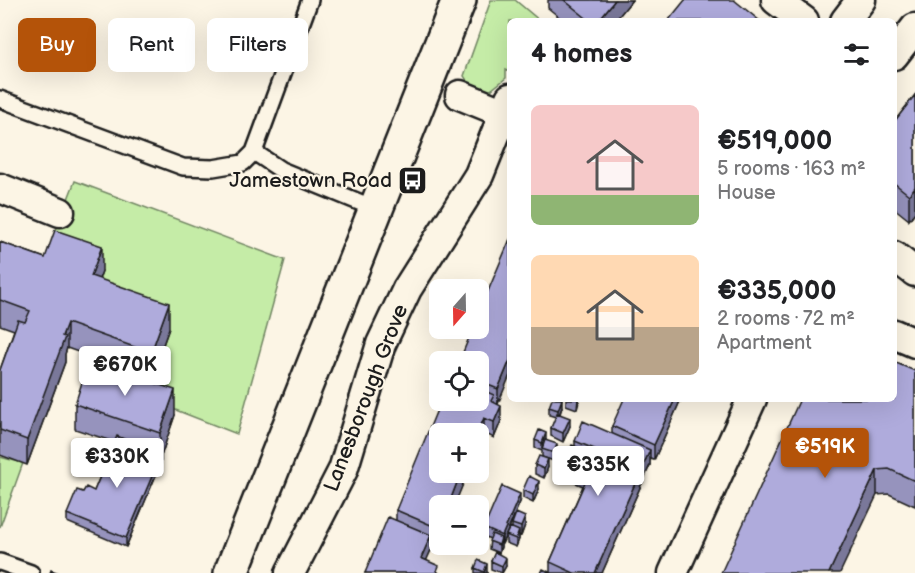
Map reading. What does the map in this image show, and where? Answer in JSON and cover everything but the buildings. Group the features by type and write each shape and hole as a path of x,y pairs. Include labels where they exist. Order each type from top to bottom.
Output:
{"street":[{"path":"231,573 459,0"},
{"path":"776,0 800,18"},
{"path":"847,18 861,0"},
{"path":"897,51 915,28"},
{"path":"460,95 507,105"},
{"name":"Lanesborough Grove","path":"290,573 343,470 381,344 407,289 479,175 507,105"},
{"path":"0,188 60,212"},
{"path":"897,258 915,272"},
{"path":"897,334 915,343"},
{"path":"673,573 751,402"}],"lane":[{"path":"0,99 183,167 213,168 243,163 254,152 310,0"},
{"path":"254,152 281,170 376,209"},
{"path":"0,562 31,573"}],"green space":[{"path":"491,0 515,0 536,18 507,18 506,78 487,93 470,85 464,76"},
{"path":"75,181 285,260 237,434 81,373 86,355 91,301 56,230"},
{"path":"0,457 23,463 0,527"}],"place":[{"name":"Jamestown Road","path":"413,180"}]}
